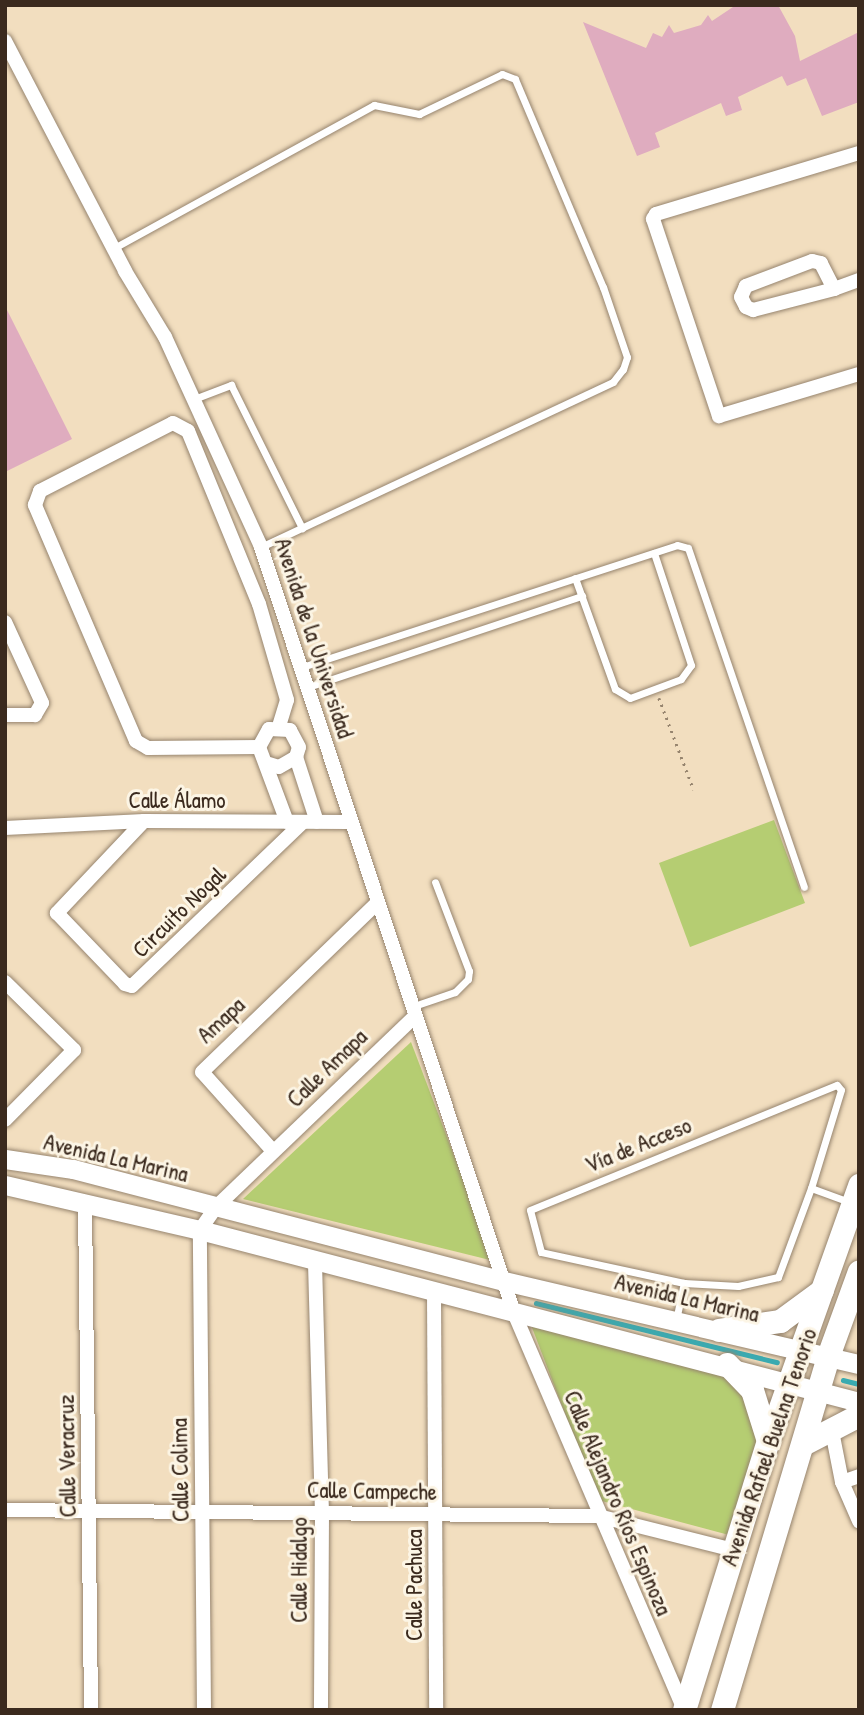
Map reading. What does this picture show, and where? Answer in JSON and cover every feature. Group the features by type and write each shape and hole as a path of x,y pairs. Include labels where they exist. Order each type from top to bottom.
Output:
{"main road":[{"name":"Avenida La Marina","path":"5,1159 73,1169 504,1281 859,1364"},
{"path":"5,1185 200,1230 315,1263 727,1364 859,1402"},
{"name":"Avenida Rafael Buelna Tenorio","path":"684,1709 768,1441 856,1194"},
{"name":"Avenida Rafael Buelna Tenorio","path":"722,1710 828,1356 859,1271"},
{"path":"719,1331 780,1321 822,1290"},
{"path":"847,1303 859,1326"},
{"path":"727,1364 751,1390 768,1441"},
{"path":"803,1444 831,1426 859,1415"}],"street":[{"name":"Avenida de la Universidad","path":"5,41 194,399 261,547 303,667 349,822 504,1281"},
{"path":"859,153 656,214 653,219 719,416 859,374"},
{"path":"834,289 821,263 812,261 746,286 741,297 753,310 834,289 859,281"},
{"path":"259,747 148,748 136,741 35,505 40,491 173,423 188,431 259,604 287,700 279,727"},
{"path":"5,622 42,703 35,715 5,715"},
{"path":"259,747 270,729 279,727 296,737 296,757 310,822"},
{"path":"259,747 269,764 287,822"},
{"path":"269,764 279,767 296,757"},
{"name":"Calle Álamo","path":"5,828 144,821 349,822"},
{"name":"Circuito Nogal","path":"144,821 57,913 125,984 132,986 310,822"},
{"name":"Amapa","path":"273,1151 205,1078 205,1066 377,903"},
{"path":"5,982 74,1050 5,1120"},
{"name":"Calle Amapa","path":"273,1151 412,1012"},
{"path":"200,1230 216,1207 273,1151"},
{"name":"Calle Veracruz","path":"85,1202 91,1513 91,1710"},
{"name":"Calle Colima","path":"200,1230 204,1710"},
{"name":"Calle Hidalgo","path":"315,1263 322,1513 321,1710"},
{"path":"504,1281 514,1313"},
{"name":"Calle Pachuca","path":"434,1293 438,1515 436,1710"},
{"name":"Calle Alejandro Ríos Espinoza","path":"514,1313 598,1516 684,1709"},
{"path":"831,1426 842,1482 859,1521"},
{"path":"842,1482 859,1476"},
{"name":"Calle Campeche","path":"5,1510 91,1513 598,1516 733,1550"}],"lane":[{"path":"113,249 374,105 419,114 502,74 515,79 603,287 627,357 623,369 613,382 261,547"},
{"path":"194,399 231,385 302,528"},
{"path":"303,667 677,545 692,552 804,887"},
{"path":"575,578 618,695 630,698 681,679 692,657 654,553"},
{"path":"308,687 582,596"},
{"path":"412,1012 456,992 468,979 469,971 435,882"},
{"name":"Vía de Acceso","path":"837,1085 841,1090 811,1188 778,1278 738,1286 684,1283 545,1255 529,1212 837,1085"},
{"path":"811,1188 856,1194"},
{"path":"676,1321 684,1283"}],"path":[{"path":"655,689 694,790"}],"green space":[{"path":"774,820 805,903 690,947 659,863"},
{"path":"411,1042 494,1261 243,1199"},
{"path":"531,1325 732,1376 748,1394 758,1436 729,1535 598,1500"}],"building":[{"path":"736,5 778,5 795,36 800,61 859,32 859,102 822,116 806,78 787,86 782,76 738,97 742,110 726,116 721,103 655,133 660,147 637,156 583,22 646,48 653,33 662,37 669,25 674,33 701,25 708,15 712,21"},
{"path":"5,306 72,439 5,472"}],"waterway":[{"path":"536,1303 777,1362"},
{"path":"843,1380 859,1384"}]}
